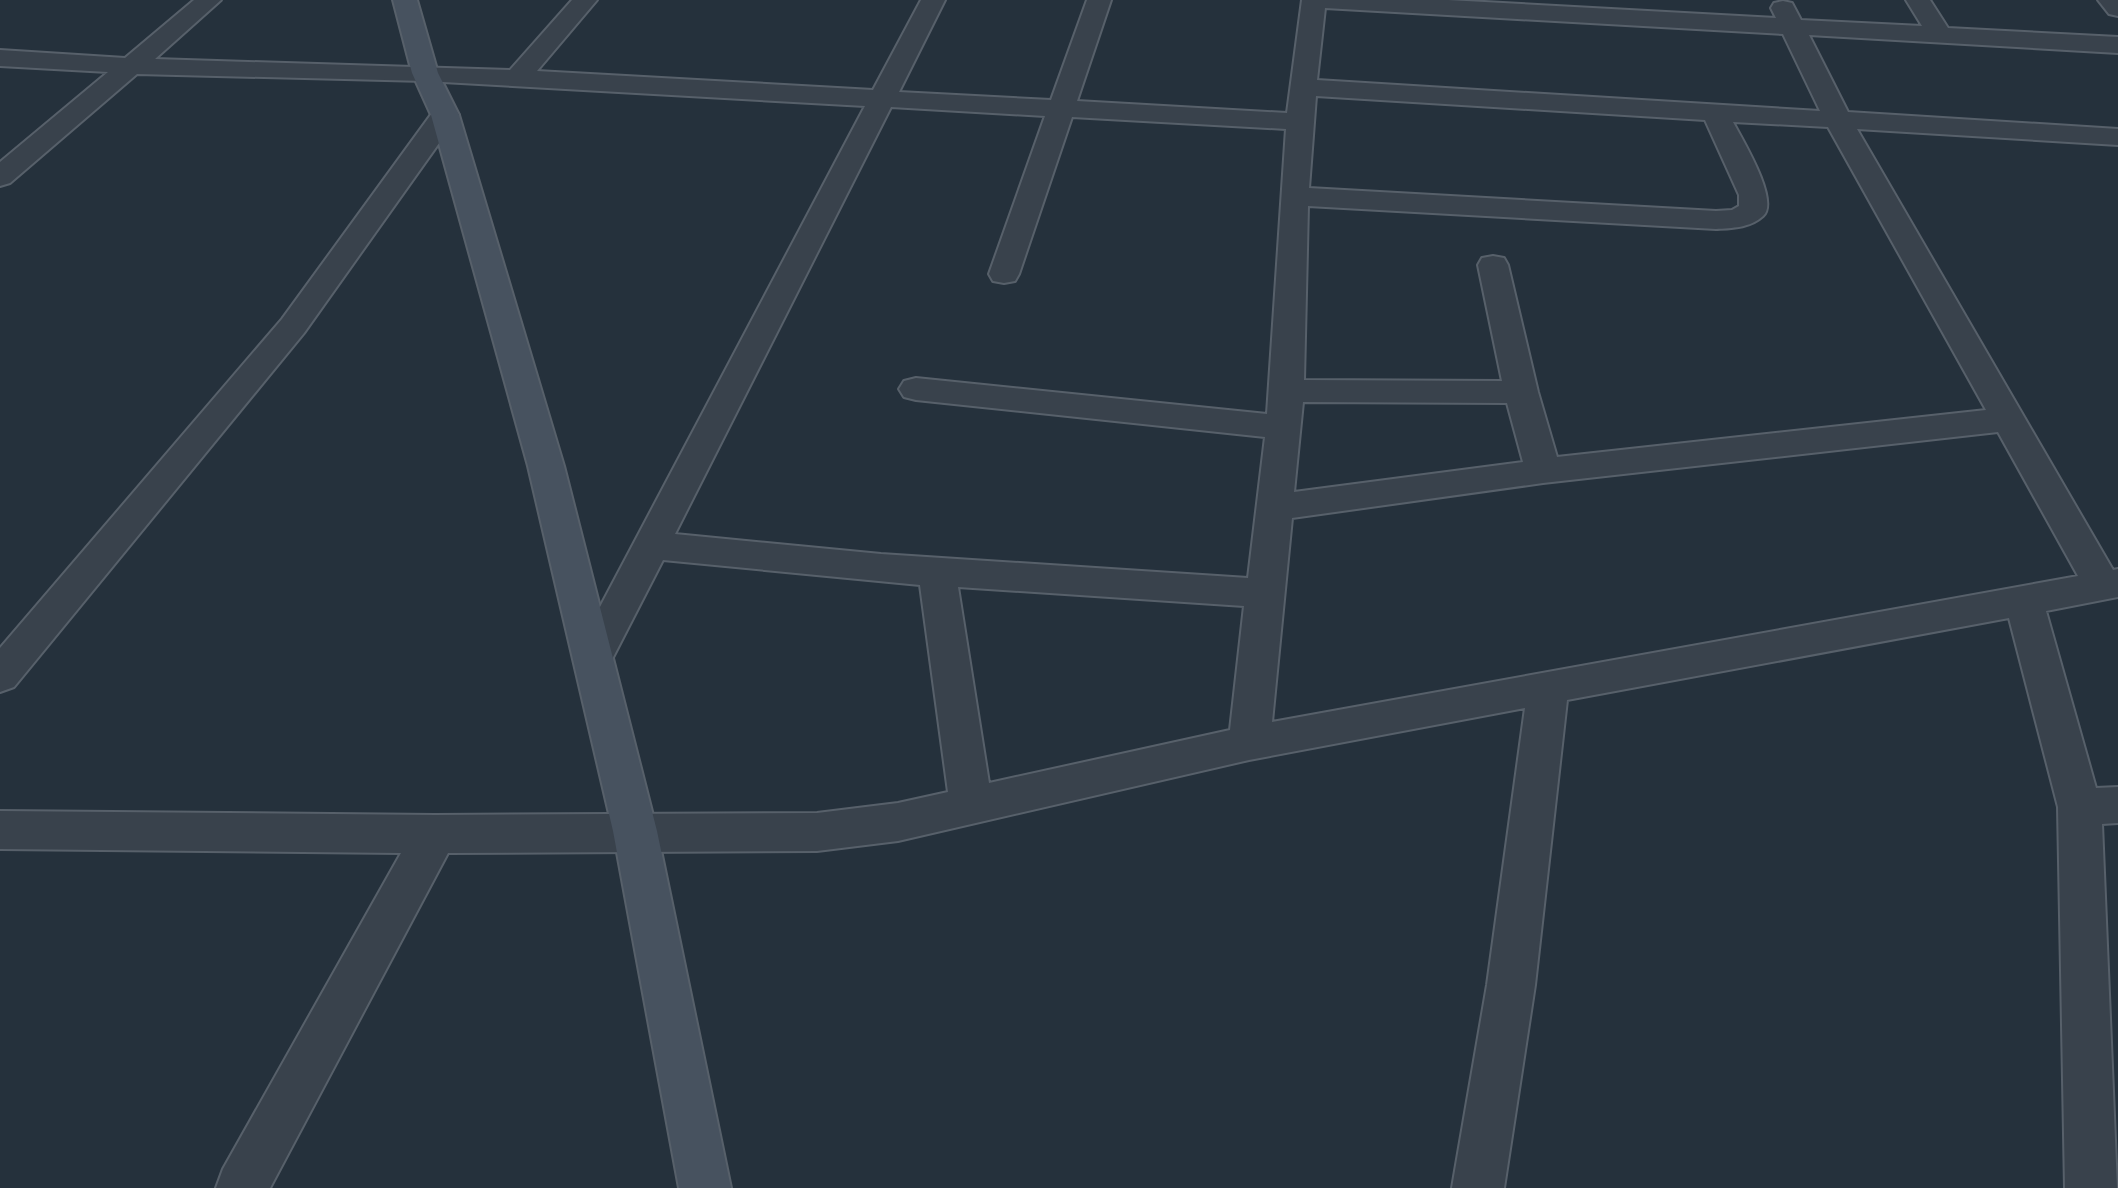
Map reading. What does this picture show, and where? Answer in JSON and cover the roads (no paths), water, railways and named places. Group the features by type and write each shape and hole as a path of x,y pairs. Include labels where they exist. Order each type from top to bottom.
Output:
{"main road":[{"path":"405,0 425,73 444,115 546,466 635,831 705,1188"}],"street":[{"path":"0,177 209,0"},
{"path":"517,78 585,0"},
{"path":"593,658 933,0"},
{"path":"1004,274 1099,0"},
{"path":"1249,743 1287,391 1294,196 1303,87 1316,0 2118,45"},
{"path":"0,830 435,834 817,832 898,822 1249,743 2110,585 2008,419 1839,122 1780,0"},
{"path":"1918,0 1940,35"},
{"path":"2110,0 2118,9"},
{"path":"0,58 134,66 425,73 1300,122"},
{"path":"1303,87 1839,122 2118,137"},
{"path":"1294,196 1716,220 1739,218 1754,210 1754,195 1716,114"},
{"path":"0,676 293,326 444,115"},
{"path":"1493,265 1521,392 1543,471"},
{"path":"916,389 1283,427"},
{"path":"1287,391 1521,392"},
{"path":"1274,508 1543,471 2008,419"},
{"path":"652,545 746,557 937,572 1265,593"},
{"path":"937,572 971,805"},
{"path":"2024,600 2099,806 2102,1022 2091,1188"},
{"path":"1478,1188 1511,985 1548,688"},
{"path":"242,1188 435,834"}]}
